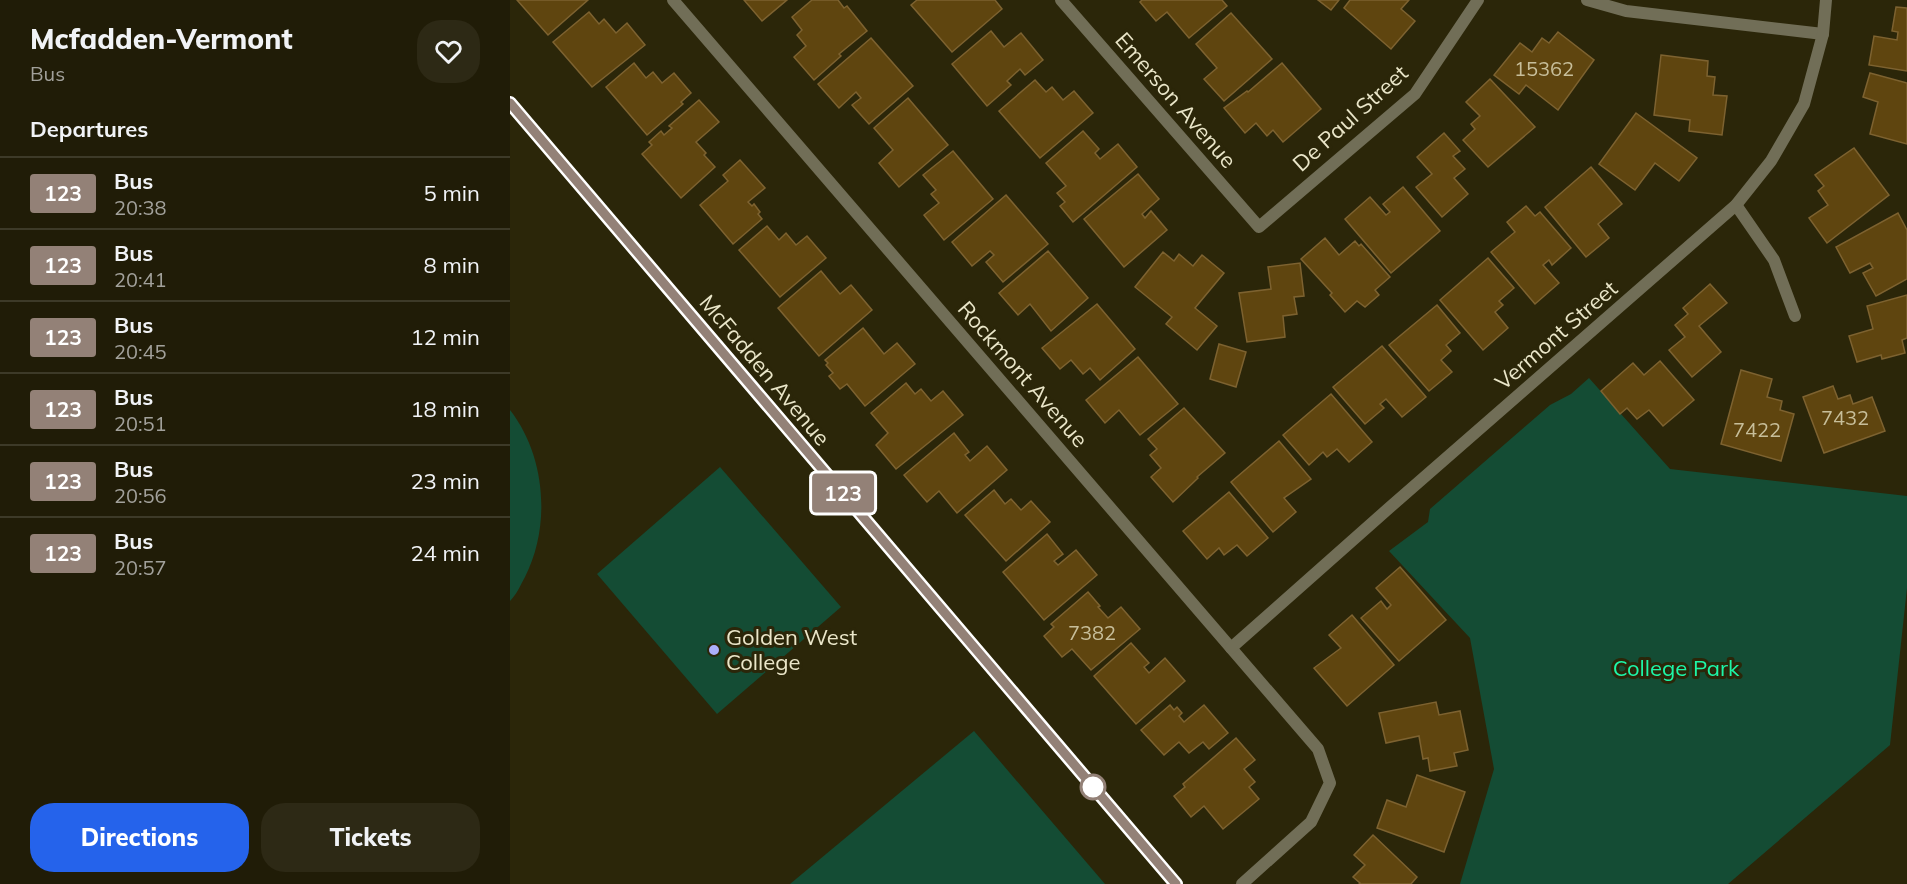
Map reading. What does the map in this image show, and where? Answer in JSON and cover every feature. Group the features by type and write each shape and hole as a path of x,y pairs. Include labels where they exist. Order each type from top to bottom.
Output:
{"street":[{"name":"Rockmont Avenue","path":"673,0 1318,749 1330,783 1311,822 1242,884"},
{"name":"Emerson Avenue","path":"1061,0 1259,227"},
{"name":"De Paul Street","path":"1259,227 1415,94 1478,0"},
{"path":"1587,0 1626,12 1823,34"},
{"name":"Vermont Street","path":"1231,648 1736,205 1771,161 1804,104 1823,34 1826,0"},
{"name":"McFadden Avenue","path":"510,103 1176,884"},
{"path":"1736,205 1774,260 1795,316"}],"green space":[{"name":"College Park","path":"1589,378 1670,469 1907,496 1907,588 1890,745 1728,884 1460,884 1494,769 1470,638 1389,551 1428,522 1430,509 1550,405 1571,394"},
{"path":"510,410 531,448 541,492 541,514 539,536 533,557 520,587 510,601"},
{"path":"720,467 841,607 717,714 597,574"},
{"path":"974,731 1105,884 790,884"}],"building":[{"path":"517,0 588,0 548,35"},
{"path":"744,0 787,0 762,21"},
{"path":"812,0 838,0 844,8 847,6 867,31 839,54 841,56 814,80 794,57 806,46 797,35 802,30 792,17"},
{"path":"917,0 995,0 1002,9 952,52 911,5"},
{"path":"1142,0 1222,0 1227,6 1189,38 1167,12 1156,21 1140,2"},
{"path":"1318,0 1339,0 1331,10"},
{"path":"1350,0 1409,0 1401,9 1415,21 1391,49 1344,8"},
{"path":"1896,7 1907,8 1907,71 1869,65 1874,36 1897,40 1898,32 1892,31"},
{"path":"589,12 599,24 604,19 616,33 627,23 645,45 592,87 553,42"},
{"path":"1231,13 1272,59 1224,101 1204,79 1217,68 1196,44"},
{"path":"991,31 1004,47 1021,33 1043,60 1025,75 1020,69 1007,81 1011,85 987,106 952,64"},
{"path":"1558,32 1594,60 1558,110 1526,85 1519,94 1494,75 1520,43 1532,52 1542,38 1549,43"},
{"path":"871,38 913,86 869,124 852,105 861,98 856,92 839,108 818,84"},
{"path":"1661,55 1708,61 1707,76 1715,77 1713,95 1727,96 1722,135 1689,131 1690,120 1654,115"},
{"path":"634,63 646,78 653,72 662,83 674,73 691,93 681,102 683,104 647,135 606,87"},
{"path":"1282,63 1321,109 1283,142 1273,130 1267,136 1256,123 1245,133 1224,108 1248,92"},
{"path":"1870,73 1907,83 1907,144 1870,134 1878,102 1863,97"},
{"path":"1490,79 1535,127 1488,167 1463,140 1475,129 1471,124 1480,116 1466,102"},
{"path":"1035,80 1046,92 1052,87 1063,100 1074,91 1093,113 1040,158 999,111"},
{"path":"908,98 948,145 899,187 879,163 893,150 874,128"},
{"path":"699,100 719,122 696,142 715,167 681,198 642,154 652,145 649,142 661,131 664,135 672,128 669,126"},
{"path":"1636,113 1697,158 1679,181 1655,163 1635,190 1599,164"},
{"path":"1083,131 1099,149 1095,153 1100,159 1118,144 1137,167 1073,222 1060,206 1065,202 1057,193 1066,186 1046,163"},
{"path":"1444,133 1460,151 1453,156 1465,169 1454,178 1468,194 1442,217 1416,187 1432,174 1417,157"},
{"path":"1854,148 1889,195 1827,243 1809,218 1828,205 1818,191 1824,186 1815,175"},
{"path":"953,151 993,199 944,240 924,215 939,203 931,194 936,190 923,175"},
{"path":"740,160 765,188 748,202 752,206 754,204 762,219 733,244 700,205 728,181 723,175"},
{"path":"1591,167 1622,204 1598,224 1609,238 1586,257 1545,207"},
{"path":"1138,174 1159,199 1142,214 1145,218 1151,211 1167,230 1124,267 1084,219"},
{"path":"1403,187 1440,231 1391,273 1345,219 1370,197 1386,215 1390,212 1383,204"},
{"path":"1006,195 1048,244 1003,282 986,262 994,255 990,251 972,266 952,242"},
{"path":"1526,206 1535,216 1540,212 1571,248 1552,265 1549,260 1543,265 1559,283 1535,304 1491,252 1515,232 1507,222"},
{"path":"1898,213 1907,230 1907,279 1876,296 1863,273 1873,268 1870,263 1850,273 1836,247"},
{"path":"767,226 779,240 786,233 796,245 807,236 826,258 780,297 739,250"},
{"path":"1325,238 1339,255 1355,241 1359,246 1361,244 1390,277 1375,290 1379,295 1365,307 1357,301 1345,312 1330,295 1332,293 1301,259"},
{"path":"1048,251 1088,298 1051,331 1030,304 1018,315 999,293"},
{"path":"1163,252 1174,261 1179,254 1193,266 1202,255 1224,273 1195,308 1217,326 1197,350 1166,324 1172,317 1135,287"},
{"path":"1488,258 1514,288 1499,301 1503,305 1495,312 1508,328 1483,350 1440,300"},
{"path":"1300,263 1304,296 1294,297 1297,314 1283,316 1285,337 1247,342 1239,293 1271,289 1268,267"},
{"path":"821,271 840,294 851,285 872,310 819,356 778,308"},
{"path":"1710,284 1727,303 1699,326 1721,352 1692,377 1669,350 1685,337 1675,325 1688,314 1683,308"},
{"path":"1907,295 1907,338 1902,340 1905,353 1882,359 1881,355 1857,362 1849,336 1873,329 1867,306"},
{"path":"1097,304 1135,349 1100,380 1090,368 1083,374 1071,360 1060,369 1042,348"},
{"path":"1437,305 1460,333 1446,345 1451,351 1441,360 1452,372 1429,391 1389,345"},
{"path":"863,328 884,354 897,343 915,364 865,406 847,384 840,389 829,376 833,373 825,360"},
{"path":"1219,344 1246,352 1236,387 1210,379"},
{"path":"1382,346 1426,397 1402,417 1386,399 1380,404 1384,408 1365,424 1333,387"},
{"path":"1138,357 1178,404 1140,435 1119,410 1105,423 1086,400"},
{"path":"1660,361 1694,400 1663,426 1649,410 1637,419 1627,408 1620,414 1601,391 1633,363 1644,375"},
{"path":"1741,370 1772,379 1767,397 1782,401 1780,410 1794,414 1781,461 1721,444"},
{"path":"906,383 915,394 921,389 931,401 943,391 963,415 896,469 876,445 888,433 871,413"},
{"path":"1833,386 1838,399 1850,395 1853,404 1872,397 1885,431 1824,453 1803,397"},
{"path":"1331,394 1372,442 1349,462 1337,449 1327,457 1323,452 1309,465 1283,435"},
{"path":"1184,408 1225,453 1173,502 1151,477 1161,468 1150,455 1157,449 1148,439"},
{"path":"954,433 969,452 965,455 970,461 987,446 1007,470 957,513 939,491 927,502 904,475"},
{"path":"1279,441 1311,479 1284,498 1296,512 1273,532 1231,482"},
{"path":"994,490 1005,504 1011,499 1021,510 1031,501 1050,522 1006,561 965,515"},
{"path":"1229,492 1268,538 1247,556 1237,545 1224,555 1219,548 1207,559 1183,531"},
{"path":"1047,534 1063,554 1054,561 1058,565 1076,550 1097,575 1044,620 1003,572"},
{"path":"1400,567 1446,620 1399,661 1361,618 1381,601 1387,609 1391,605 1376,588"},
{"path":"1088,592 1108,618 1121,607 1140,629 1091,670 1072,649 1062,657 1044,636 1054,627 1051,624"},
{"path":"1352,615 1394,665 1347,706 1314,668 1341,648 1329,635"},
{"path":"1131,643 1149,663 1144,667 1149,673 1165,658 1185,681 1136,724 1094,676"},
{"path":"1436,702 1439,715 1460,711 1468,750 1454,753 1457,766 1430,771 1428,758 1423,759 1419,736 1386,743 1379,713"},
{"path":"1170,705 1174,710 1177,707 1182,713 1179,716 1184,722 1204,705 1228,733 1209,749 1203,742 1189,753 1179,742 1164,755 1141,730"},
{"path":"1236,738 1255,760 1244,769 1255,782 1249,787 1259,799 1223,829 1204,806 1191,817 1174,796 1185,787 1183,784"},
{"path":"1417,775 1465,792 1444,852 1377,828 1387,800 1406,807"},
{"path":"1373,835 1417,877 1411,884 1359,884 1353,877 1365,865 1354,855"}],"bus line":[{"name":"123","path":"510,103 1176,884"}],"place":[{"name":"Golden West College","path":"714,650"}]}
